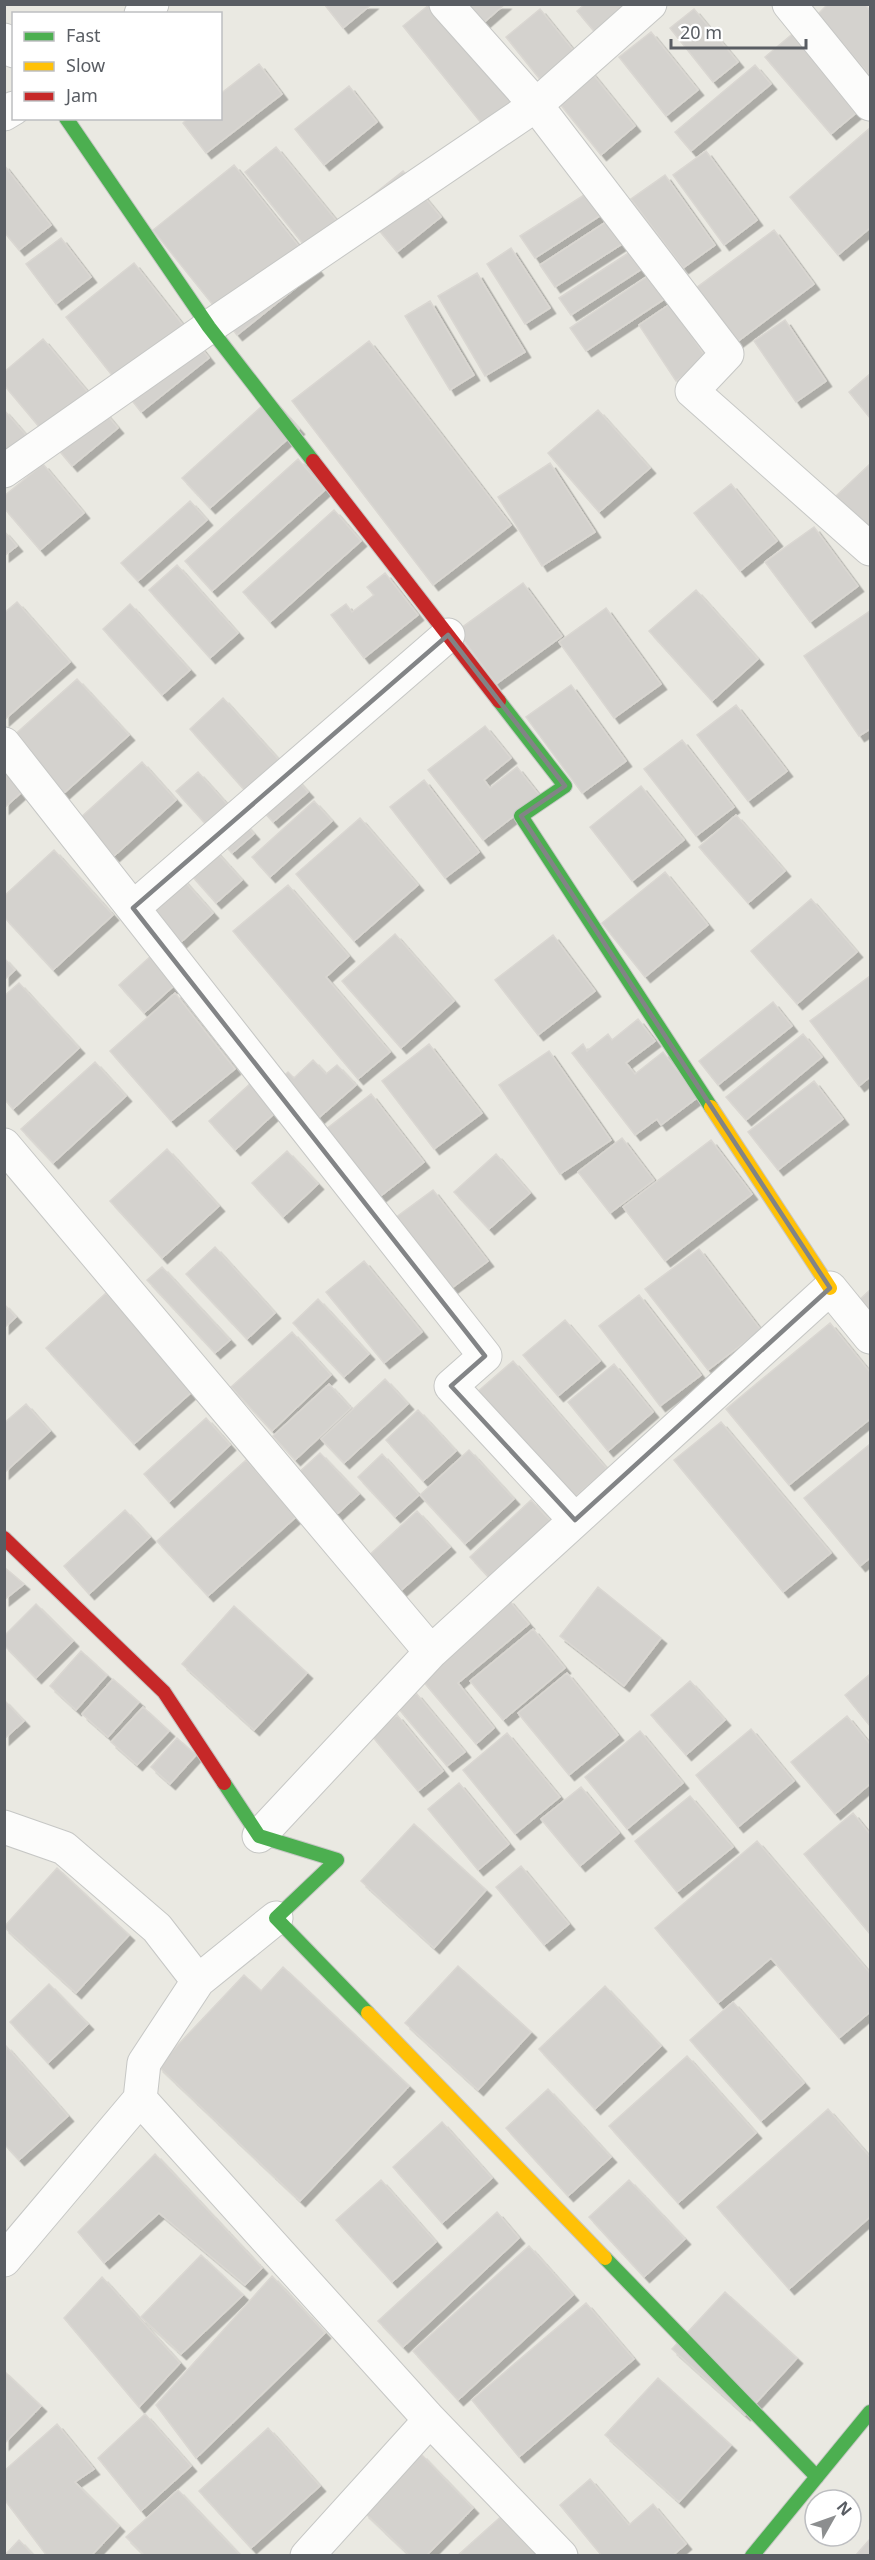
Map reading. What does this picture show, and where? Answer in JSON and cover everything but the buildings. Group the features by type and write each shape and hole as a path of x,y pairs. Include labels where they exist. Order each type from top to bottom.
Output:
{"street":[{"path":"446,4 536,105 727,354 692,391 870,549"},
{"path":"4,471 209,327 536,105 650,4"},
{"path":"789,4 870,104"},
{"path":"67,120 209,327 565,786 521,816 830,1288 870,1337"},
{"path":"133,909 448,634"},
{"path":"4,744 485,1356 451,1386 575,1520"},
{"path":"4,1145 430,1652"},
{"path":"259,1836 430,1652 830,1288"},
{"path":"4,1538 164,1692 259,1836 336,1860 276,1918 198,1980 144,2063 140,2098 4,2260"},
{"path":"4,1827 64,1848 157,1928 198,1980"},
{"path":"276,1918 817,2477"},
{"path":"140,2098 430,2420 561,2556"},
{"path":"752,2556 870,2412"},
{"path":"307,2556 430,2420"}],"highlighted area":[{"path":"448,635 565,786 521,816 830,1288 575,1520 451,1386 485,1356 133,908"}],"traffic: fast":[{"path":"67,120 209,327 313,461"},
{"path":"499,701 565,786 521,816 711,1107"},
{"path":"224,1783 259,1836 337,1860 276,1918 368,2013"},
{"path":"605,2258 817,2477"},
{"path":"752,2556 870,2412"}],"traffic: slow":[{"path":"711,1107 830,1288"},
{"path":"368,2013 605,2258"}],"traffic: jam":[{"path":"313,461 499,701"},
{"path":"4,1538 164,1692 224,1783"}]}
